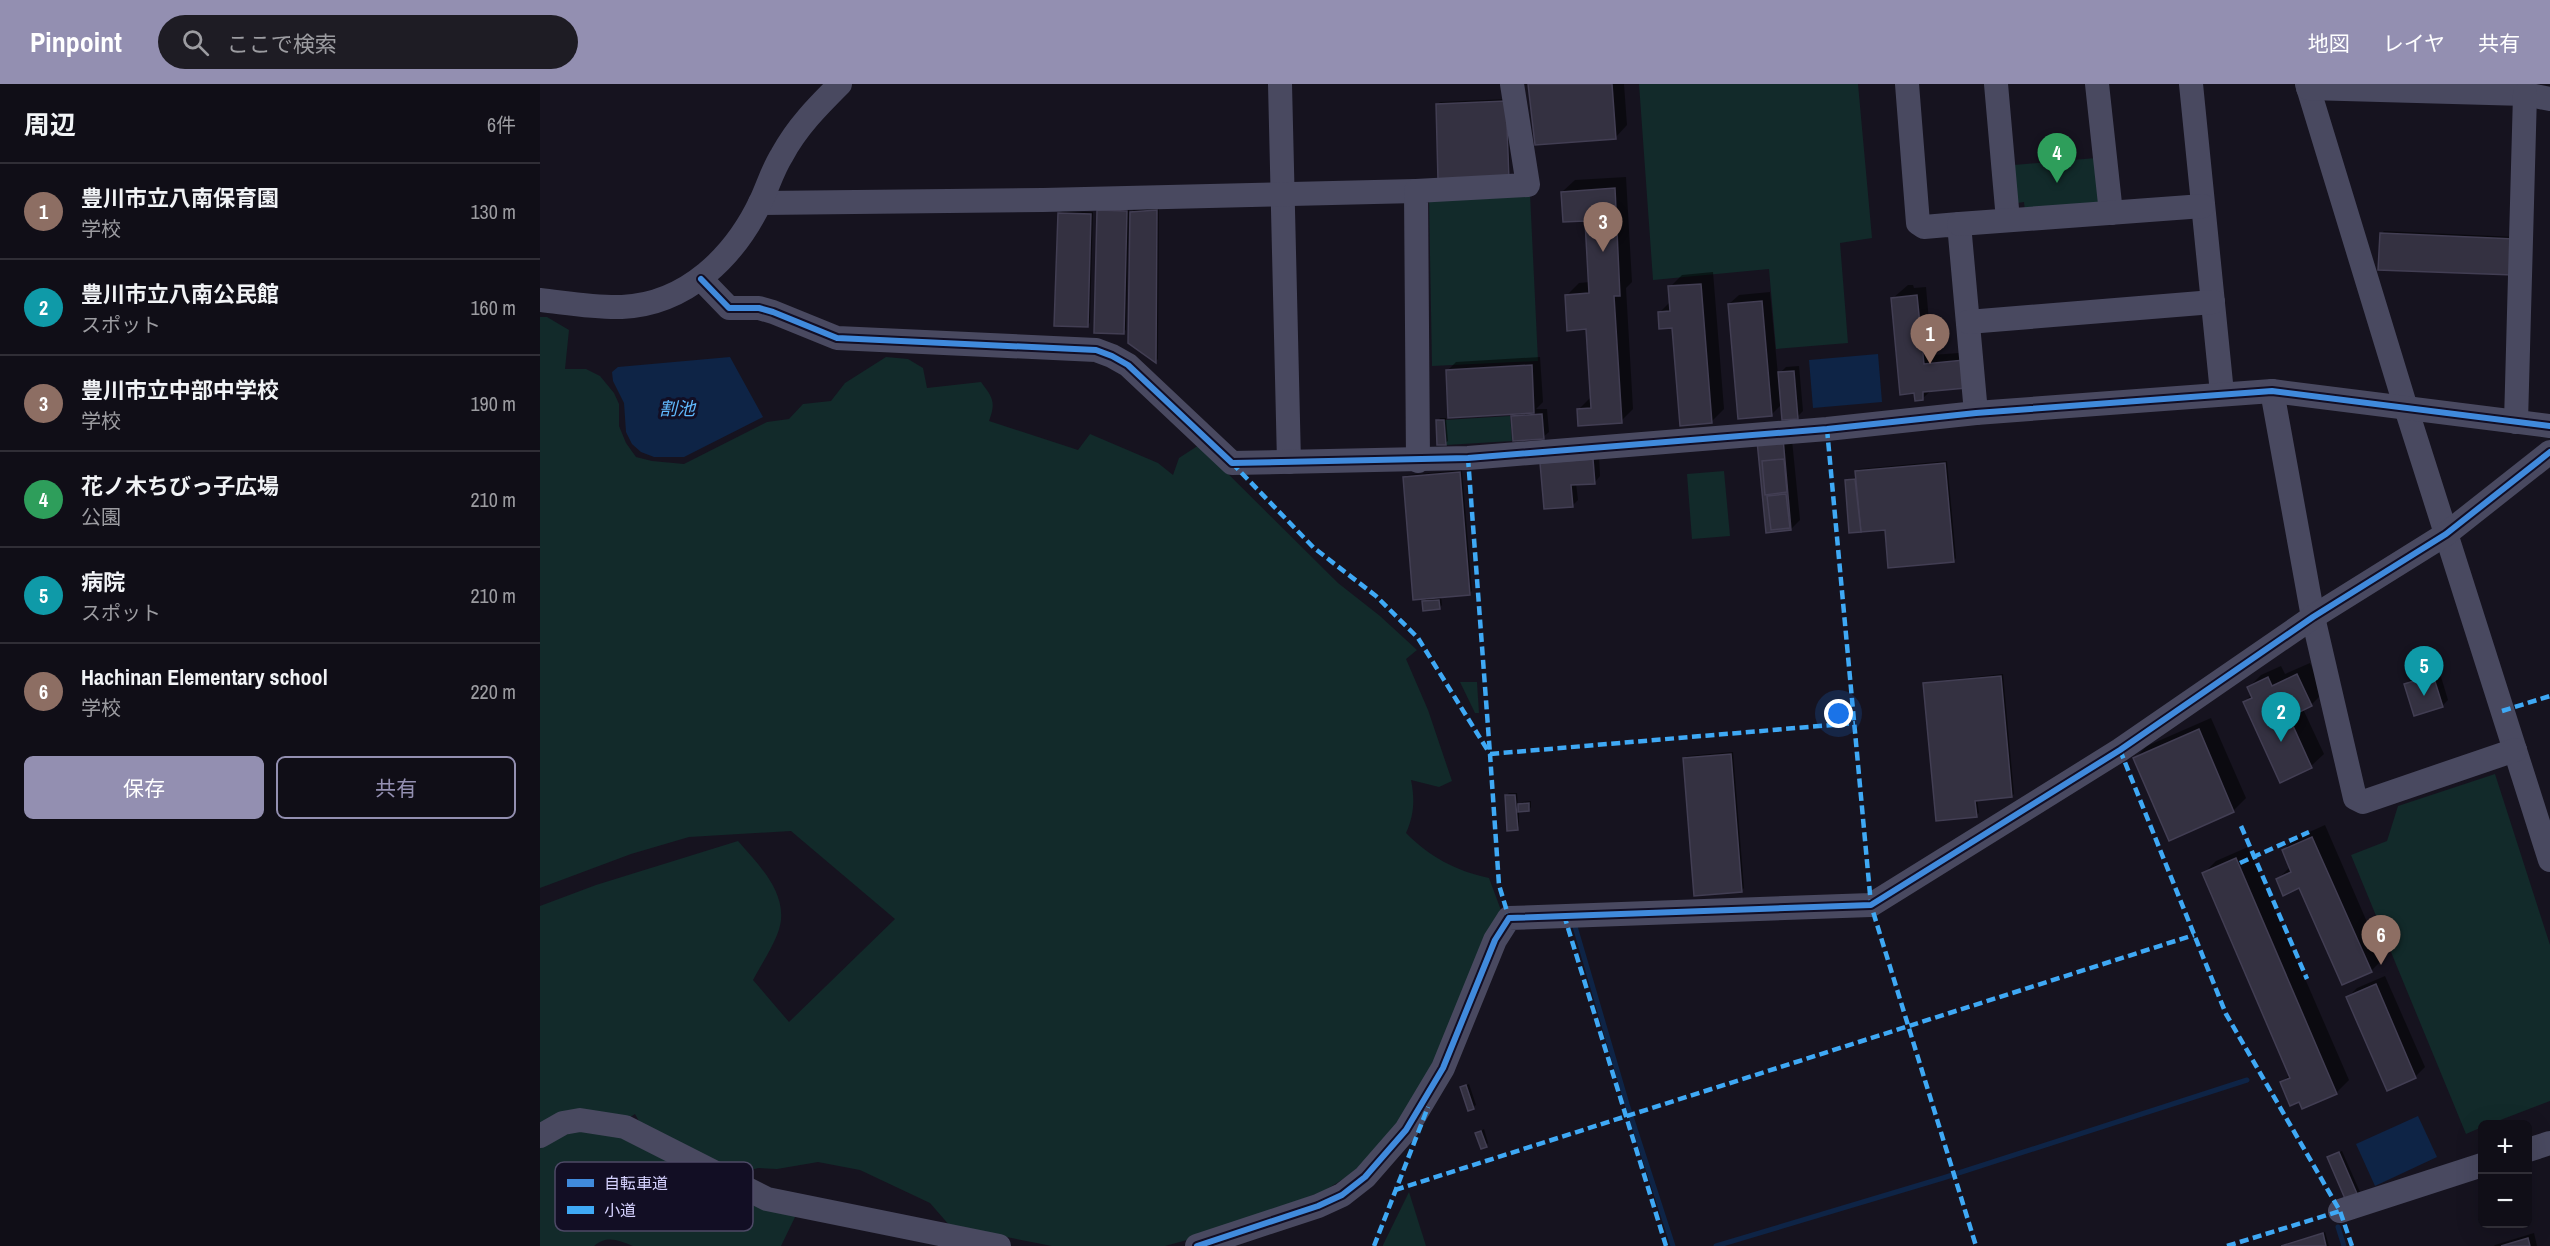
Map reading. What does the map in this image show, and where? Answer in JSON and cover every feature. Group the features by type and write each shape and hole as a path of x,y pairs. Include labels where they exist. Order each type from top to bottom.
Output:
{"street":[{"path":"540,300 624,307 668,297 701,279 728,254 760,203 781,156 801,123 840,84"},
{"path":"1280,84 1288,462"},
{"path":"760,203 1416,191 1528,185 1512,84"},
{"path":"1907,84 1918,223 1924,227 2203,206"},
{"path":"1996,84 2008,220"},
{"path":"2097,84 2111,213"},
{"path":"2191,84 2222,393"},
{"path":"2550,99 2524,94 2307,86 2406,408 2550,860"},
{"path":"2516,422 2524,94"},
{"path":"1416,191 1418,461"},
{"path":"1959,224 1976,413"},
{"path":"701,279 729,308 759,308 837,338 1096,350 1128,365 1232,463 1418,461 1827,429 1976,413 2272,391 2550,426"},
{"path":"1968,322 2213,302"},
{"path":"2272,391 2313,618 2355,798 2363,802 2515,750"},
{"path":"1197,1246 1318,1206 1342,1195 1365,1177 1406,1130 1443,1068 1495,940 1509,918 1871,905 2120,750 2313,618 2446,534 2550,452"},
{"path":"540,1136 563,1123 580,1120 625,1127 694,1162"},
{"path":"2532,1149 2550,1143"},
{"path":"2340,1211 2478,1166"},
{"path":"753,1192 767,1199 999,1246"}],"green space":[{"path":"1639,84 1858,84 1872,238 1840,243 1848,343 1776,349 1769,269 1653,280"},
{"path":"2096,158 2099,201 2096,206 2025,211 2024,202 2017,203 2014,165"},
{"path":"1530,194 1538,361 1432,366 1429,199"},
{"path":"540,317 547,317 569,330 565,369 586,369 600,376 614,393 619,404 619,426 626,443 636,457 652,461 684,464 767,422 789,419 803,404 831,401 845,383 886,357 908,359 923,368 927,388 981,382 992,400 989,421 1078,450 1090,434 1158,463 1173,475 1179,458 1199,445 1338,583 1380,616 1417,650 1406,659 1428,710 1452,781 1439,787 1411,780 1413,807 1406,833 1444,862 1489,878 1502,913 1452,1029 1408,1108 1382,1143 1353,1171 1321,1192 1209,1234 1165,1246 1052,1246 950,1226 930,1203 860,1170 818,1162 777,1169 753,1169 753,1162 709,1162 641,1125 635,1114 614,1127 686,1162 555,1162 555,1231 753,1231 753,1194 796,1215 781,1246 633,1246 617,1240 608,1240 594,1246 540,1246 540,906 596,885 738,841 772,884 781,908 781,921 777,935 753,980 789,1022 895,919 791,831 689,837 631,854 540,888"},
{"path":"1510,416 1512,441 1446,445 1445,420"},
{"path":"1724,471 1730,536 1692,539 1687,474"},
{"path":"1460,682 1477,682 1479,713 1475,713"},
{"path":"2495,774 2550,945 2550,1101 2500,1120 2478,1120 2478,1129 2466,1134 2351,855 2387,841 2398,806"},
{"path":"1409,1192 1426,1246 1383,1246 1383,1245"}],"water":[{"path":"1878,354 1882,402 1813,408 1809,360"},
{"name":"割池","path":"730,357 763,417 684,457 654,457 641,452 632,444 626,432 624,403 613,381 612,372 618,367"},
{"path":"2418,1116 2437,1157 2375,1186 2356,1144"}],"building":[{"path":"1528,84 1612,84 1616,139 1535,145"},
{"path":"1506,101 1509,178 1438,180 1436,104"},
{"path":"1615,188 1620,296 1614,296 1622,423 1578,426 1577,409 1591,408 1586,329 1567,331 1565,295 1589,293 1585,221 1563,222 1561,192"},
{"path":"1097,210 1127,211 1124,334 1094,333"},
{"path":"1157,210 1156,363 1128,343 1130,212"},
{"path":"1058,213 1091,214 1088,327 1054,326"},
{"path":"2380,233 2515,239 2513,275 2378,270"},
{"path":"1701,284 1712,423 1680,426 1672,328 1659,329 1658,312 1670,311 1668,286"},
{"path":"1917,295 1924,364 1964,360 1966,388 1923,392 1923,400 1915,401 1914,393 1900,395 1891,298"},
{"path":"1762,301 1772,416 1738,419 1728,304"},
{"path":"1532,365 1534,413 1448,418 1446,370"},
{"path":"1794,371 1798,419 1782,420 1778,372"},
{"path":"1542,414 1544,439 1513,441 1511,416"},
{"path":"1436,420 1444,420 1446,445 1437,445"},
{"path":"1783,438 1791,530 1766,533 1757,441"},
{"path":"1593,459 1595,484 1571,485 1573,507 1544,509 1540,463"},
{"path":"1784,459 1787,492 1765,495 1762,461"},
{"path":"1945,463 1954,562 1888,568 1885,530 1861,532 1855,471"},
{"path":"1460,472 1470,595 1413,600 1403,477"},
{"path":"1855,479 1861,532 1849,533 1845,480"},
{"path":"1786,494 1790,528 1771,530 1767,496"},
{"path":"1439,600 1440,609 1423,611 1422,601"},
{"path":"2297,674 2312,706 2289,717 2312,768 2280,783 2243,702 2252,698 2247,687 2268,677 2272,686"},
{"path":"2433,675 2443,707 2414,716 2404,684"},
{"path":"2001,676 2012,797 1975,801 1977,817 1936,821 1923,683"},
{"path":"2199,729 2234,812 2169,841 2133,758"},
{"path":"1731,754 1742,892 1694,896 1683,758"},
{"path":"1505,795 1515,795 1518,830 1507,831"},
{"path":"1529,803 1529,811 1518,812 1518,804"},
{"path":"2312,837 2372,972 2342,985 2299,888 2283,896 2276,879 2291,872 2282,850"},
{"path":"2236,858 2337,1094 2302,1109 2299,1102 2290,1106 2280,1082 2290,1078 2202,873"},
{"path":"2376,984 2416,1078 2387,1091 2346,997"},
{"path":"1466,1085 1474,1109 1468,1111 1460,1087"},
{"path":"1481,1131 1487,1147 1481,1149 1475,1133"},
{"path":"2339,1152 2358,1196 2346,1201 2327,1157"},
{"path":"2323,1233 2326,1246 2281,1246"},
{"path":"2528,1238 2530,1246 2501,1246"}],"waterway":[{"path":"1574,923 1627,1104 1673,1246"},
{"path":"1716,1246 1943,1178 2247,1080"},
{"path":"2338,1227 2344,1246"}],"marked path":[{"path":"1827,429 1871,905 1976,1246"},
{"path":"1468,458 1490,754 1855,723"},
{"path":"1232,463 1314,548 1376,596 1418,638 1490,754 1499,885 1509,918"},
{"path":"2502,711 2550,696"},
{"path":"2120,750 2226,1014 2340,1211 2352,1246"},
{"path":"2241,826 2307,979"},
{"path":"2240,863 2309,832"},
{"path":"1564,915 1666,1246"},
{"path":"1395,1190 2194,935"},
{"path":"1374,1246 1428,1107"},
{"path":"2227,1246 2340,1211"}],"cycle path":[{"path":"701,279 729,308 759,308 837,338 1096,350 1128,365 1232,463 1468,458 1827,429 1976,413 2272,391 2550,426"},
{"path":"1197,1246 1318,1206 1342,1195 1365,1177 1406,1130 1443,1068 1495,940 1509,918 1871,905 2120,750 2313,617 2446,534 2550,452"}],"place":[{"name":"花ノ木ちびっ子広場","path":"2057,183"},
{"name":"豊川市立中部中学校","path":"1603,252"},
{"name":"豊川市立八南保育園","path":"1930,364"},
{"name":"病院","path":"2424,696"},
{"name":"豊川市立八南公民館","path":"2281,742"},
{"name":"Hachinan Elementary school","path":"2381,965"}]}
